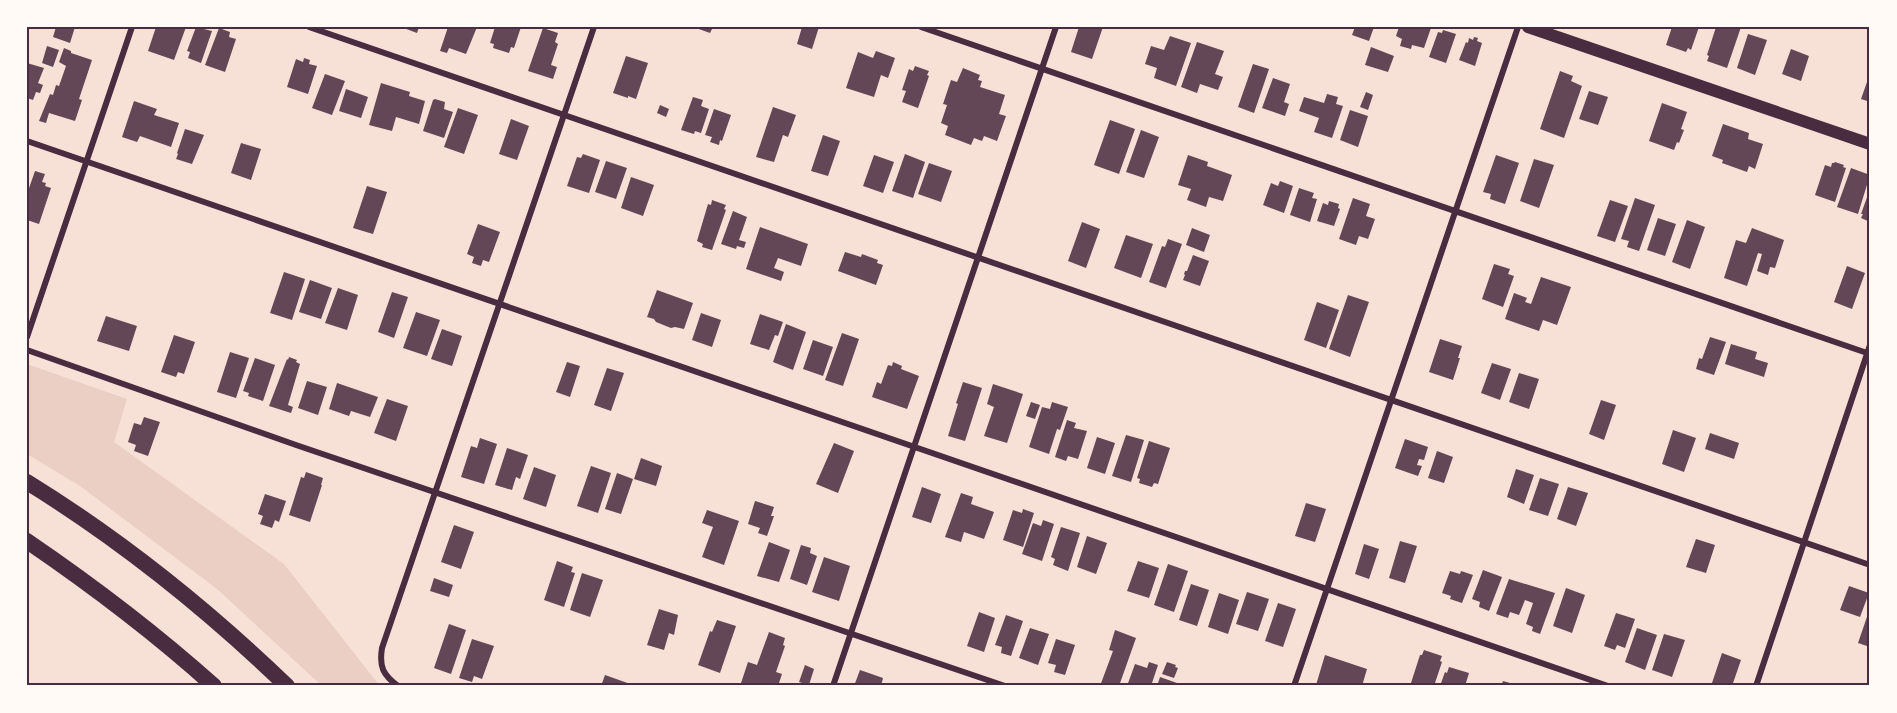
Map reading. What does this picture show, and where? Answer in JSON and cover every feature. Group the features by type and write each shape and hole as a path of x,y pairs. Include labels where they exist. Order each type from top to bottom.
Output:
{"highway":[{"path":"27,482 105,533 164,577 221,625 287,686"},
{"path":"27,542 84,580 143,624 214,686"}],"main road":[{"path":"1528,27 1870,144"}],"street":[{"path":"27,337 132,27"},
{"path":"309,27 1870,565"},
{"path":"398,686 382,670 380,659 382,648 594,27"},
{"path":"921,27 1869,353"},
{"path":"833,686 1056,27"},
{"path":"1293,686 1518,27"},
{"path":"27,141 1608,686"},
{"path":"1756,686 1870,345"},
{"path":"27,350 1005,686"}],"shaded area":[{"path":"27,364 127,399 114,442 284,564 380,686 322,686 217,589 80,486 27,454"}],"building":[{"path":"56,27 75,27 70,43 53,37"},
{"path":"156,27 186,27 174,60 148,51"},
{"path":"196,27 212,31 201,63 188,58 190,52 187,51"},
{"path":"401,27 419,27 417,33"},
{"path":"448,27 477,27 466,54 449,48 447,53 440,51"},
{"path":"495,27 521,27 514,48 511,47 509,53 493,48 494,44 490,43"},
{"path":"693,27 713,27 710,33"},
{"path":"802,27 819,27 812,49 797,44"},
{"path":"1079,27 1103,27 1092,59 1071,52"},
{"path":"1355,27 1374,27 1369,41 1352,35"},
{"path":"1399,27 1431,28 1424,48 1412,45 1411,49 1400,46 1402,39 1396,36"},
{"path":"1672,27 1699,27 1691,50 1688,48 1686,52 1666,45"},
{"path":"1716,27 1741,27 1727,68 1707,61"},
{"path":"219,28 230,32 229,37 236,39 225,72 205,65"},
{"path":"543,28 558,33 555,42 558,44 551,65 557,67 553,79 528,71"},
{"path":"1443,30 1456,34 1446,63 1429,57 1438,32 1442,33"},
{"path":"1748,34 1767,40 1755,75 1737,68"},
{"path":"1170,36 1191,43 1176,86 1154,78 1157,68 1145,64 1151,46 1164,50"},
{"path":"1474,37 1482,43 1475,66 1459,60 1466,42 1468,43 1469,38 1473,40"},
{"path":"1197,42 1224,51 1215,74 1223,77 1218,90 1200,84 1197,93 1181,87"},
{"path":"47,46 59,50 53,67 42,63"},
{"path":"1371,47 1394,56 1388,72 1365,65"},
{"path":"64,48 71,53 92,60 79,99 82,100 75,121 49,113 46,123 39,121 50,94 53,95 56,85 59,86 66,66 59,62"},
{"path":"1791,49 1809,56 1801,81 1782,74"},
{"path":"876,51 895,58 888,78 881,75 874,97 846,88 858,52 873,58"},
{"path":"626,56 648,63 636,99 613,93"},
{"path":"304,58 310,60 309,64 317,66 308,94 287,87 296,59 303,62"},
{"path":"27,63 44,68 38,83 43,85 40,93 36,92 33,100 27,98"},
{"path":"1253,64 1269,69 1254,113 1238,107"},
{"path":"915,66 929,71 918,108 902,102 906,91 902,90 909,69 913,71"},
{"path":"963,68 980,75 978,80 982,81 980,87 1005,95 999,114 1006,116 997,141 984,136 982,141 974,138 971,145 945,135 948,126 941,123 947,105 943,104 951,80 957,82"},
{"path":"1560,71 1573,76 1571,81 1582,86 1564,138 1540,129"},
{"path":"325,74 345,81 332,115 312,108"},
{"path":"1273,78 1290,84 1284,102 1289,104 1285,116 1262,108"},
{"path":"1867,82 1870,83 1870,102 1861,99"},
{"path":"381,83 410,92 409,96 425,101 419,124 396,117 392,131 369,125"},
{"path":"346,89 368,97 361,118 339,111"},
{"path":"1589,91 1608,97 1598,125 1579,119"},
{"path":"1366,92 1373,95 1368,110 1360,107"},
{"path":"1327,94 1338,97 1336,104 1343,106 1332,138 1314,132 1319,118 1299,111 1304,97 1324,103"},
{"path":"693,97 703,100 701,106 709,109 701,133 695,131 694,134 681,130"},
{"path":"435,99 445,102 444,109 453,112 444,138 423,131"},
{"path":"134,101 157,109 154,115 179,123 171,147 140,136 137,142 122,137"},
{"path":"1662,103 1687,112 1681,129 1684,130 1674,150 1649,141"},
{"path":"660,105 669,109 666,117 657,113"},
{"path":"773,107 796,115 788,137 783,135 774,162 756,157"},
{"path":"458,108 478,115 464,154 444,147"},
{"path":"714,109 731,115 719,145 710,142 712,137 705,135"},
{"path":"1350,110 1368,116 1358,147 1340,140"},
{"path":"511,119 529,126 517,160 499,154"},
{"path":"1110,120 1135,129 1119,174 1094,165"},
{"path":"1723,124 1749,133 1748,139 1763,144 1755,169 1749,166 1747,172 1722,163 1723,160 1712,156"},
{"path":"185,129 204,135 192,164 176,159"},
{"path":"1141,130 1159,137 1144,178 1126,172"},
{"path":"823,135 840,141 828,176 811,171"},
{"path":"241,143 261,149 251,180 231,173"},
{"path":"583,154 600,160 589,193 567,186 577,157 581,158"},
{"path":"905,154 925,162 913,198 892,191"},
{"path":"874,155 894,162 883,193 863,186"},
{"path":"1188,155 1208,162 1207,166 1232,175 1223,201 1209,197 1206,207 1187,200 1191,189 1178,185"},
{"path":"1496,155 1519,163 1505,204 1490,199 1491,194 1483,192"},
{"path":"1534,159 1554,165 1539,208 1520,201"},
{"path":"606,161 627,168 616,199 595,192"},
{"path":"1835,162 1846,168 1835,202 1815,195 1825,165 1831,167"},
{"path":"929,163 952,171 941,202 918,194"},
{"path":"1851,168 1870,175 1858,214 1837,207"},
{"path":"35,171 45,174 42,182 51,188 39,224 27,220 27,194"},
{"path":"631,177 654,185 643,216 621,208"},
{"path":"1280,181 1293,186 1284,213 1263,205 1271,183 1278,186"},
{"path":"367,186 387,192 373,234 353,228"},
{"path":"1299,188 1314,193 1312,198 1317,199 1310,222 1290,215"},
{"path":"1870,189 1870,222 1861,218 1863,214 1861,214"},
{"path":"1353,198 1370,204 1366,216 1375,219 1368,239 1359,236 1356,245 1339,239"},
{"path":"1635,198 1655,205 1639,251 1627,247 1629,241 1621,239"},
{"path":"712,200 726,205 724,209 726,210 712,250 702,247 703,244 697,241 708,204 711,205"},
{"path":"1610,200 1628,206 1615,242 1597,236"},
{"path":"1329,201 1339,204 1340,209 1334,226 1317,221 1323,203 1328,205"},
{"path":"733,211 747,217 739,240 746,242 744,248 737,246 736,249 721,244"},
{"path":"1658,218 1676,224 1665,256 1647,250"},
{"path":"1687,220 1705,227 1690,269 1672,262"},
{"path":"1082,222 1100,229 1086,268 1068,261"},
{"path":"478,224 500,232 489,262 483,260 481,266 472,263 474,257 467,254"},
{"path":"760,227 808,244 801,266 778,258 774,268 784,272 781,281 746,269"},
{"path":"1192,228 1210,235 1204,252 1186,245"},
{"path":"1752,228 1784,240 1775,268 1770,267 1768,275 1757,271 1762,254 1758,253 1747,286 1724,278 1736,240 1746,243"},
{"path":"1126,235 1153,244 1141,278 1114,268"},
{"path":"1168,239 1182,244 1166,288 1149,282 1162,246 1165,247"},
{"path":"845,252 861,257 862,254 878,260 877,263 883,265 876,285 838,271"},
{"path":"1193,255 1209,261 1200,286 1183,280"},
{"path":"1494,264 1510,269 1508,274 1514,276 1503,307 1482,299"},
{"path":"1847,266 1865,273 1852,309 1834,302"},
{"path":"284,272 305,279 292,320 270,313"},
{"path":"1541,277 1571,287 1557,325 1543,320 1539,331 1505,319 1514,293 1527,298 1525,302 1531,304"},
{"path":"310,280 332,288 321,319 299,312"},
{"path":"338,288 358,295 347,330 325,323"},
{"path":"657,290 693,303 684,329 671,328 647,317"},
{"path":"392,292 408,297 394,338 378,332"},
{"path":"1348,295 1369,302 1350,357 1329,349"},
{"path":"1317,302 1339,310 1326,348 1304,340"},
{"path":"416,312 440,320 427,356 403,348"},
{"path":"701,313 721,320 712,347 692,340"},
{"path":"760,314 783,322 769,350 750,344"},
{"path":"106,316 137,326 129,351 97,341"},
{"path":"786,324 806,332 793,370 773,362"},
{"path":"442,329 462,336 452,366 431,359"},
{"path":"842,333 859,339 843,386 825,380"},
{"path":"174,335 195,342 184,374 178,372 176,377 161,372"},
{"path":"1710,337 1726,342 1714,375 1696,369"},
{"path":"1440,339 1462,346 1453,380 1429,372"},
{"path":"813,340 833,347 823,376 803,369"},
{"path":"1731,344 1757,352 1755,359 1768,363 1764,377 1725,364"},
{"path":"230,352 249,358 236,398 217,392"},
{"path":"289,357 300,364 288,405 293,407 291,413 269,406"},
{"path":"255,358 275,365 263,401 248,396 249,393 243,391"},
{"path":"567,362 580,366 570,397 556,392"},
{"path":"893,362 902,366 901,369 919,376 907,409 872,397 877,382 881,384 888,365 892,366"},
{"path":"1492,363 1511,369 1500,400 1481,393"},
{"path":"607,368 624,373 611,411 594,405"},
{"path":"1519,373 1539,379 1529,409 1509,402"},
{"path":"307,381 327,387 318,415 298,408"},
{"path":"963,382 982,388 965,441 948,436"},
{"path":"337,383 378,397 370,417 351,411 349,416 329,409"},
{"path":"993,384 1023,394 1007,443 984,436 994,407 987,404"},
{"path":"387,399 408,406 396,441 374,433"},
{"path":"1601,400 1616,405 1604,440 1589,434"},
{"path":"1031,402 1040,405 1035,419 1026,416"},
{"path":"1052,402 1068,407 1060,430 1057,429 1049,454 1029,447 1042,407 1050,409"},
{"path":"144,417 160,422 148,456 134,451 136,445 128,442 134,423 141,425"},
{"path":"1067,420 1076,423 1074,428 1087,431 1078,459 1068,456 1066,461 1055,457"},
{"path":"1673,430 1696,438 1684,472 1662,464"},
{"path":"1710,433 1739,443 1734,459 1705,449"},
{"path":"1126,435 1144,440 1131,482 1112,476"},
{"path":"1097,437 1115,443 1105,474 1087,468"},
{"path":"480,438 497,444 484,484 461,477 471,446 477,448"},
{"path":"1405,439 1428,447 1424,460 1419,459 1417,465 1422,466 1418,476 1395,468"},
{"path":"1149,441 1170,448 1158,484 1154,483 1152,487 1139,483 1140,479 1137,478"},
{"path":"834,443 854,451 838,493 816,484"},
{"path":"507,448 528,455 520,479 516,477 512,490 495,485"},
{"path":"1437,451 1453,457 1444,483 1428,478"},
{"path":"641,458 662,466 656,486 634,479"},
{"path":"591,466 611,473 598,513 577,506"},
{"path":"534,467 556,475 546,507 523,499"},
{"path":"1516,469 1534,475 1524,504 1507,497"},
{"path":"306,472 323,478 310,522 289,515 301,477 304,478"},
{"path":"617,473 633,479 621,514 605,509"},
{"path":"1540,478 1559,484 1548,516 1529,510"},
{"path":"922,487 941,494 931,523 912,517"},
{"path":"1568,487 1588,493 1576,526 1557,519"},
{"path":"961,493 973,497 971,504 994,512 984,539 964,532 961,542 945,537"},
{"path":"265,494 286,501 279,522 275,520 272,528 260,524 263,516 258,514"},
{"path":"755,501 774,507 771,516 774,516 767,536 758,533 760,528 748,524"},
{"path":"1306,503 1326,509 1315,542 1295,536"},
{"path":"1023,509 1034,513 1023,547 1003,540 1013,510 1022,513"},
{"path":"707,510 739,521 724,565 702,557 713,527 702,523"},
{"path":"1043,520 1054,524 1042,561 1022,554 1033,523 1041,526"},
{"path":"454,525 474,532 461,569 441,562"},
{"path":"1061,527 1080,533 1068,571 1053,565 1055,559 1051,557"},
{"path":"1087,536 1107,543 1096,574 1077,567"},
{"path":"1696,539 1715,545 1706,573 1686,567"},
{"path":"1400,541 1417,546 1405,583 1389,578"},
{"path":"769,542 790,550 779,582 757,576"},
{"path":"1364,544 1379,549 1369,579 1355,574"},
{"path":"801,545 811,548 810,553 817,556 807,585 790,579"},
{"path":"824,557 850,566 839,601 812,592"},
{"path":"557,561 573,567 571,572 575,573 564,607 544,600"},
{"path":"1138,561 1159,568 1149,598 1127,591"},
{"path":"1168,564 1188,571 1174,612 1154,605"},
{"path":"1483,570 1502,577 1489,611 1479,607 1480,602 1472,599"},
{"path":"1450,571 1460,574 1461,571 1473,575 1462,603 1442,593"},
{"path":"582,573 603,580 590,617 570,610"},
{"path":"434,578 453,585 449,597 430,591"},
{"path":"1509,579 1555,593 1540,634 1532,631 1533,627 1526,624 1533,603 1525,600 1519,615 1510,612 1508,618 1496,614"},
{"path":"1191,584 1209,590 1197,626 1179,620"},
{"path":"1849,586 1869,593 1860,617 1840,610"},
{"path":"1566,588 1585,595 1572,633 1553,626"},
{"path":"1247,592 1269,599 1258,631 1236,624"},
{"path":"1219,593 1239,600 1228,634 1208,627"},
{"path":"1278,603 1296,609 1283,647 1265,641"},
{"path":"1870,608 1870,647 1858,643"},
{"path":"659,609 678,615 674,635 669,633 664,650 647,645"},
{"path":"979,612 995,618 984,652 967,646"},
{"path":"1616,613 1635,619 1625,648 1617,645 1615,650 1604,646"},
{"path":"1006,615 1023,621 1011,656 1001,653 1002,647 995,645"},
{"path":"717,620 736,626 720,673 698,665 710,631 712,632"},
{"path":"449,624 466,630 451,674 434,668"},
{"path":"1030,628 1049,634 1038,665 1019,658"},
{"path":"1637,628 1657,635 1645,670 1625,662"},
{"path":"1115,630 1136,638 1119,686 1100,686 1113,651 1109,650"},
{"path":"769,632 785,638 783,645 785,646 776,672 782,674 778,686 750,686 741,683 748,662 757,665"},
{"path":"1664,634 1685,640 1672,677 1652,670"},
{"path":"472,639 494,646 482,679 474,676 472,682 459,678"},
{"path":"1056,639 1075,645 1065,675 1054,672 1056,665 1048,663"},
{"path":"1424,650 1442,656 1434,686 1410,686 1420,655"},
{"path":"1722,653 1741,660 1732,686 1711,686"},
{"path":"1325,655 1367,669 1362,686 1316,685"},
{"path":"1149,662 1158,665 1151,686 1127,686 1135,664 1147,668"},
{"path":"1167,662 1178,668 1174,678 1162,674"},
{"path":"805,665 814,669 809,685 799,682"},
{"path":"1449,667 1469,673 1465,686 1440,686"},
{"path":"860,670 883,678 881,686 854,686"},
{"path":"605,675 636,686 601,686"},
{"path":"1160,677 1177,683 1176,686 1157,686"},
{"path":"1503,681 1517,685 1517,686 1501,686"}]}
